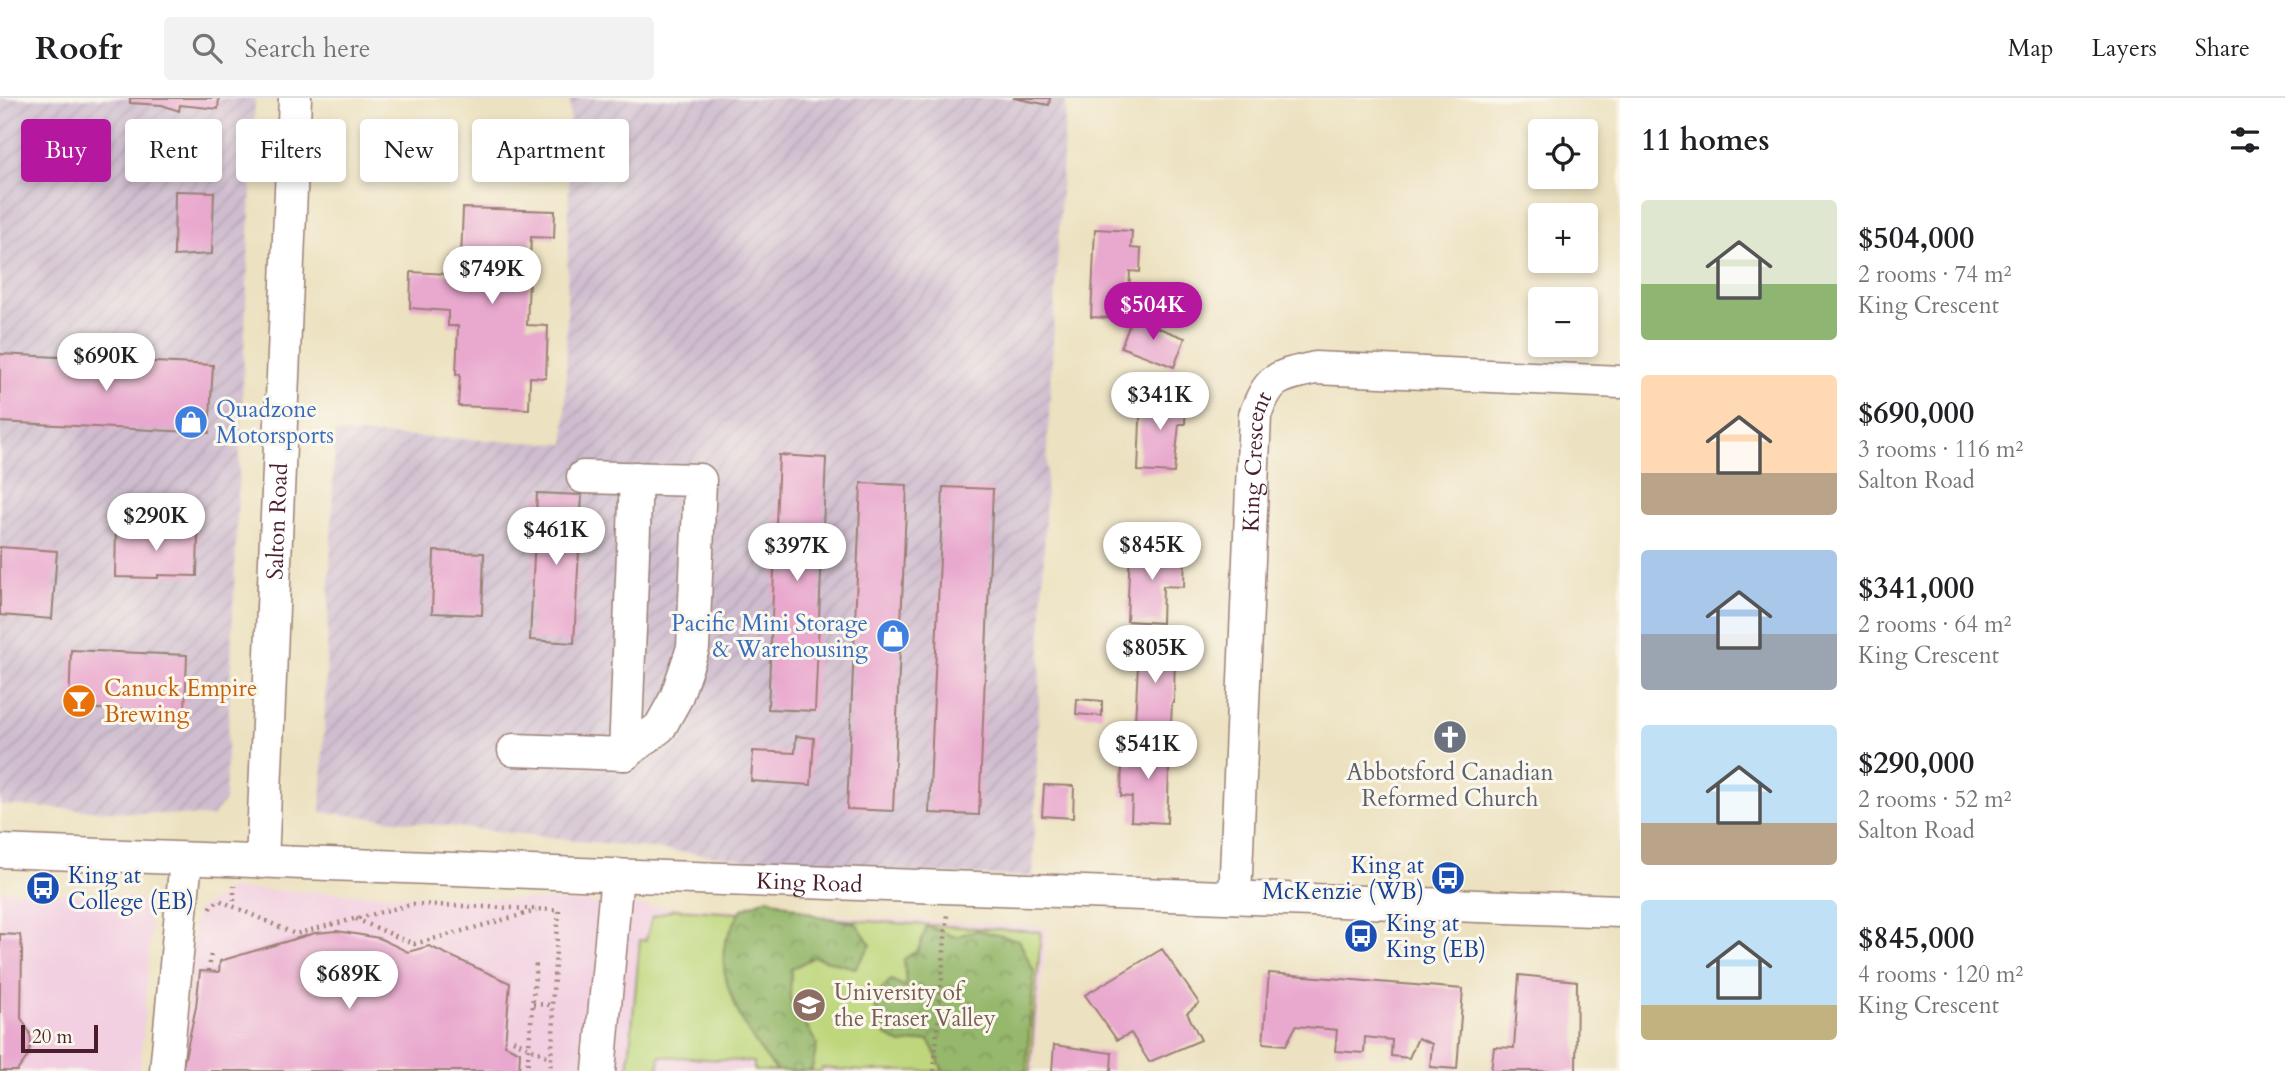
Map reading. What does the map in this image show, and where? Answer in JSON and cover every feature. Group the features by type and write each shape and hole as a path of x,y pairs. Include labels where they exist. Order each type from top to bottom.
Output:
{"street":[{"name":"Salton Road","path":"262,862 295,98"},
{"name":"King Crescent","path":"1235,897 1255,415 1262,396 1276,377 1315,368 1620,382"},
{"path":"514,750 625,754 660,727 676,698 693,648 700,480 583,477"},
{"path":"625,754 636,478"},
{"name":"King Road","path":"0,850 262,862 1620,911"},
{"path":"166,1071 186,859"},
{"path":"599,1071 617,875"}],"path":[{"path":"234,887 234,901"},
{"path":"934,1071 949,887"},
{"path":"283,929 295,934 413,904 559,910 550,1071"},
{"path":"356,919 414,944 541,909"},
{"path":"209,971 211,954"},
{"path":"527,1071 536,962"},
{"path":"533,1003 552,1005"},
{"path":"513,1040 551,1058"}],"shaded area":[{"path":"0,98 255,98 254,119 236,119 236,182 251,182 225,800 213,817 0,805"},
{"name":"Pacific Mini Storage & Warehousing","path":"570,98 1066,98 1048,434 1033,877 783,868 736,858 321,812 335,433 565,444 569,182 629,182 629,119 570,119"},
{"path":"230,889 556,901 1047,927 1033,1071 182,1071 196,911"},
{"path":"0,890 137,897 147,906 151,927 140,1071 0,1071"}],"green space":[{"path":"768,898 817,916 856,923 871,945 855,968 814,957 791,969 790,999 817,1044 812,1069 808,1071 777,1071 747,1030 727,980 724,948 732,928 742,909"},
{"name":"University of the Fraser Valley","path":"674,909 1041,932 1030,1071 862,1071 822,1068 821,1071 754,1071 754,1062 660,1056 658,1071 628,1071 640,940 646,940 652,917"},
{"path":"927,926 955,937 977,930 1019,940 1034,972 1026,1071 943,1071 929,1040 901,1044 886,1035 872,999 891,980 906,987 904,959 918,950"}],"building":[{"path":"130,98 219,98 218,109 180,105 179,111 162,105 130,103"},
{"path":"1013,98 1050,98 1049,105"},
{"path":"175,191 214,192 212,254 174,256"},
{"path":"463,208 555,211 554,238 531,237 527,325 548,326 546,378 530,377 529,409 458,406 458,326 448,326 448,311 410,308 411,272 448,274 448,257 461,258"},
{"path":"1095,229 1132,231 1131,248 1141,249 1140,272 1130,271 1128,319 1091,317"},
{"path":"1132,318 1185,338 1174,367 1121,347"},
{"path":"0,354 213,365 209,433 0,422"},
{"path":"1141,395 1186,397 1185,424 1179,424 1174,473 1138,471"},
{"path":"779,455 826,458 815,711 768,709"},
{"path":"861,483 907,485 893,811 847,809"},
{"path":"943,487 993,489 979,815 929,813"},
{"path":"537,493 582,495 574,643 530,640"},
{"path":"116,527 198,530 197,576 115,577"},
{"path":"0,547 57,551 52,619 0,615"},
{"path":"1130,549 1185,552 1184,587 1163,586 1162,623 1127,621"},
{"path":"434,551 484,553 482,615 432,613"},
{"path":"1139,645 1175,647 1171,724 1135,723"},
{"path":"71,650 187,655 185,712 69,708"},
{"path":"1077,699 1102,701 1102,716 1076,714"},
{"path":"796,736 814,738 811,785 751,781 753,751 795,753"},
{"path":"1134,740 1170,742 1167,823 1131,821 1132,797 1121,796 1122,764 1133,765"},
{"path":"1044,785 1074,786 1073,818 1042,816"},
{"path":"337,931 379,938 408,952 429,946 510,983 505,1045 520,1052 519,1071 182,1071 196,1007 200,971 219,972 220,961 315,933"},
{"path":"0,934 20,935 22,950 21,1018 30,1033 31,1044 28,1056 17,1071 0,1071"},
{"path":"1162,949 1199,1003 1187,1013 1201,1040 1149,1062 1131,1033 1117,1040 1085,995"},
{"path":"1269,973 1463,989 1457,1069 1430,1067 1432,1044 1418,1038 1409,1058 1391,1056 1392,1040 1365,1037 1364,1053 1335,1051 1337,1030 1296,1026 1286,1045 1263,1043"},
{"path":"1519,975 1577,981 1576,1071 1491,1071 1494,1047 1514,1048"},
{"path":"1054,1045 1112,1053 1111,1071 1052,1071"}],"place":[{"name":"Quadzone Motorsports","path":"191,422"},
{"name":"Pacific Mini Storage & Warehousing","path":"893,636"},
{"name":"Canuck Empire Brewing","path":"79,701"},
{"name":"Abbotsford Canadian Reformed Church","path":"1450,737"},
{"name":"King at McKenzie (WB)","path":"1448,878"},
{"name":"King at College (EB)","path":"43,888"},
{"name":"King at King (EB)","path":"1361,936"},
{"name":"University of the Fraser Valley","path":"809,1005"}]}
